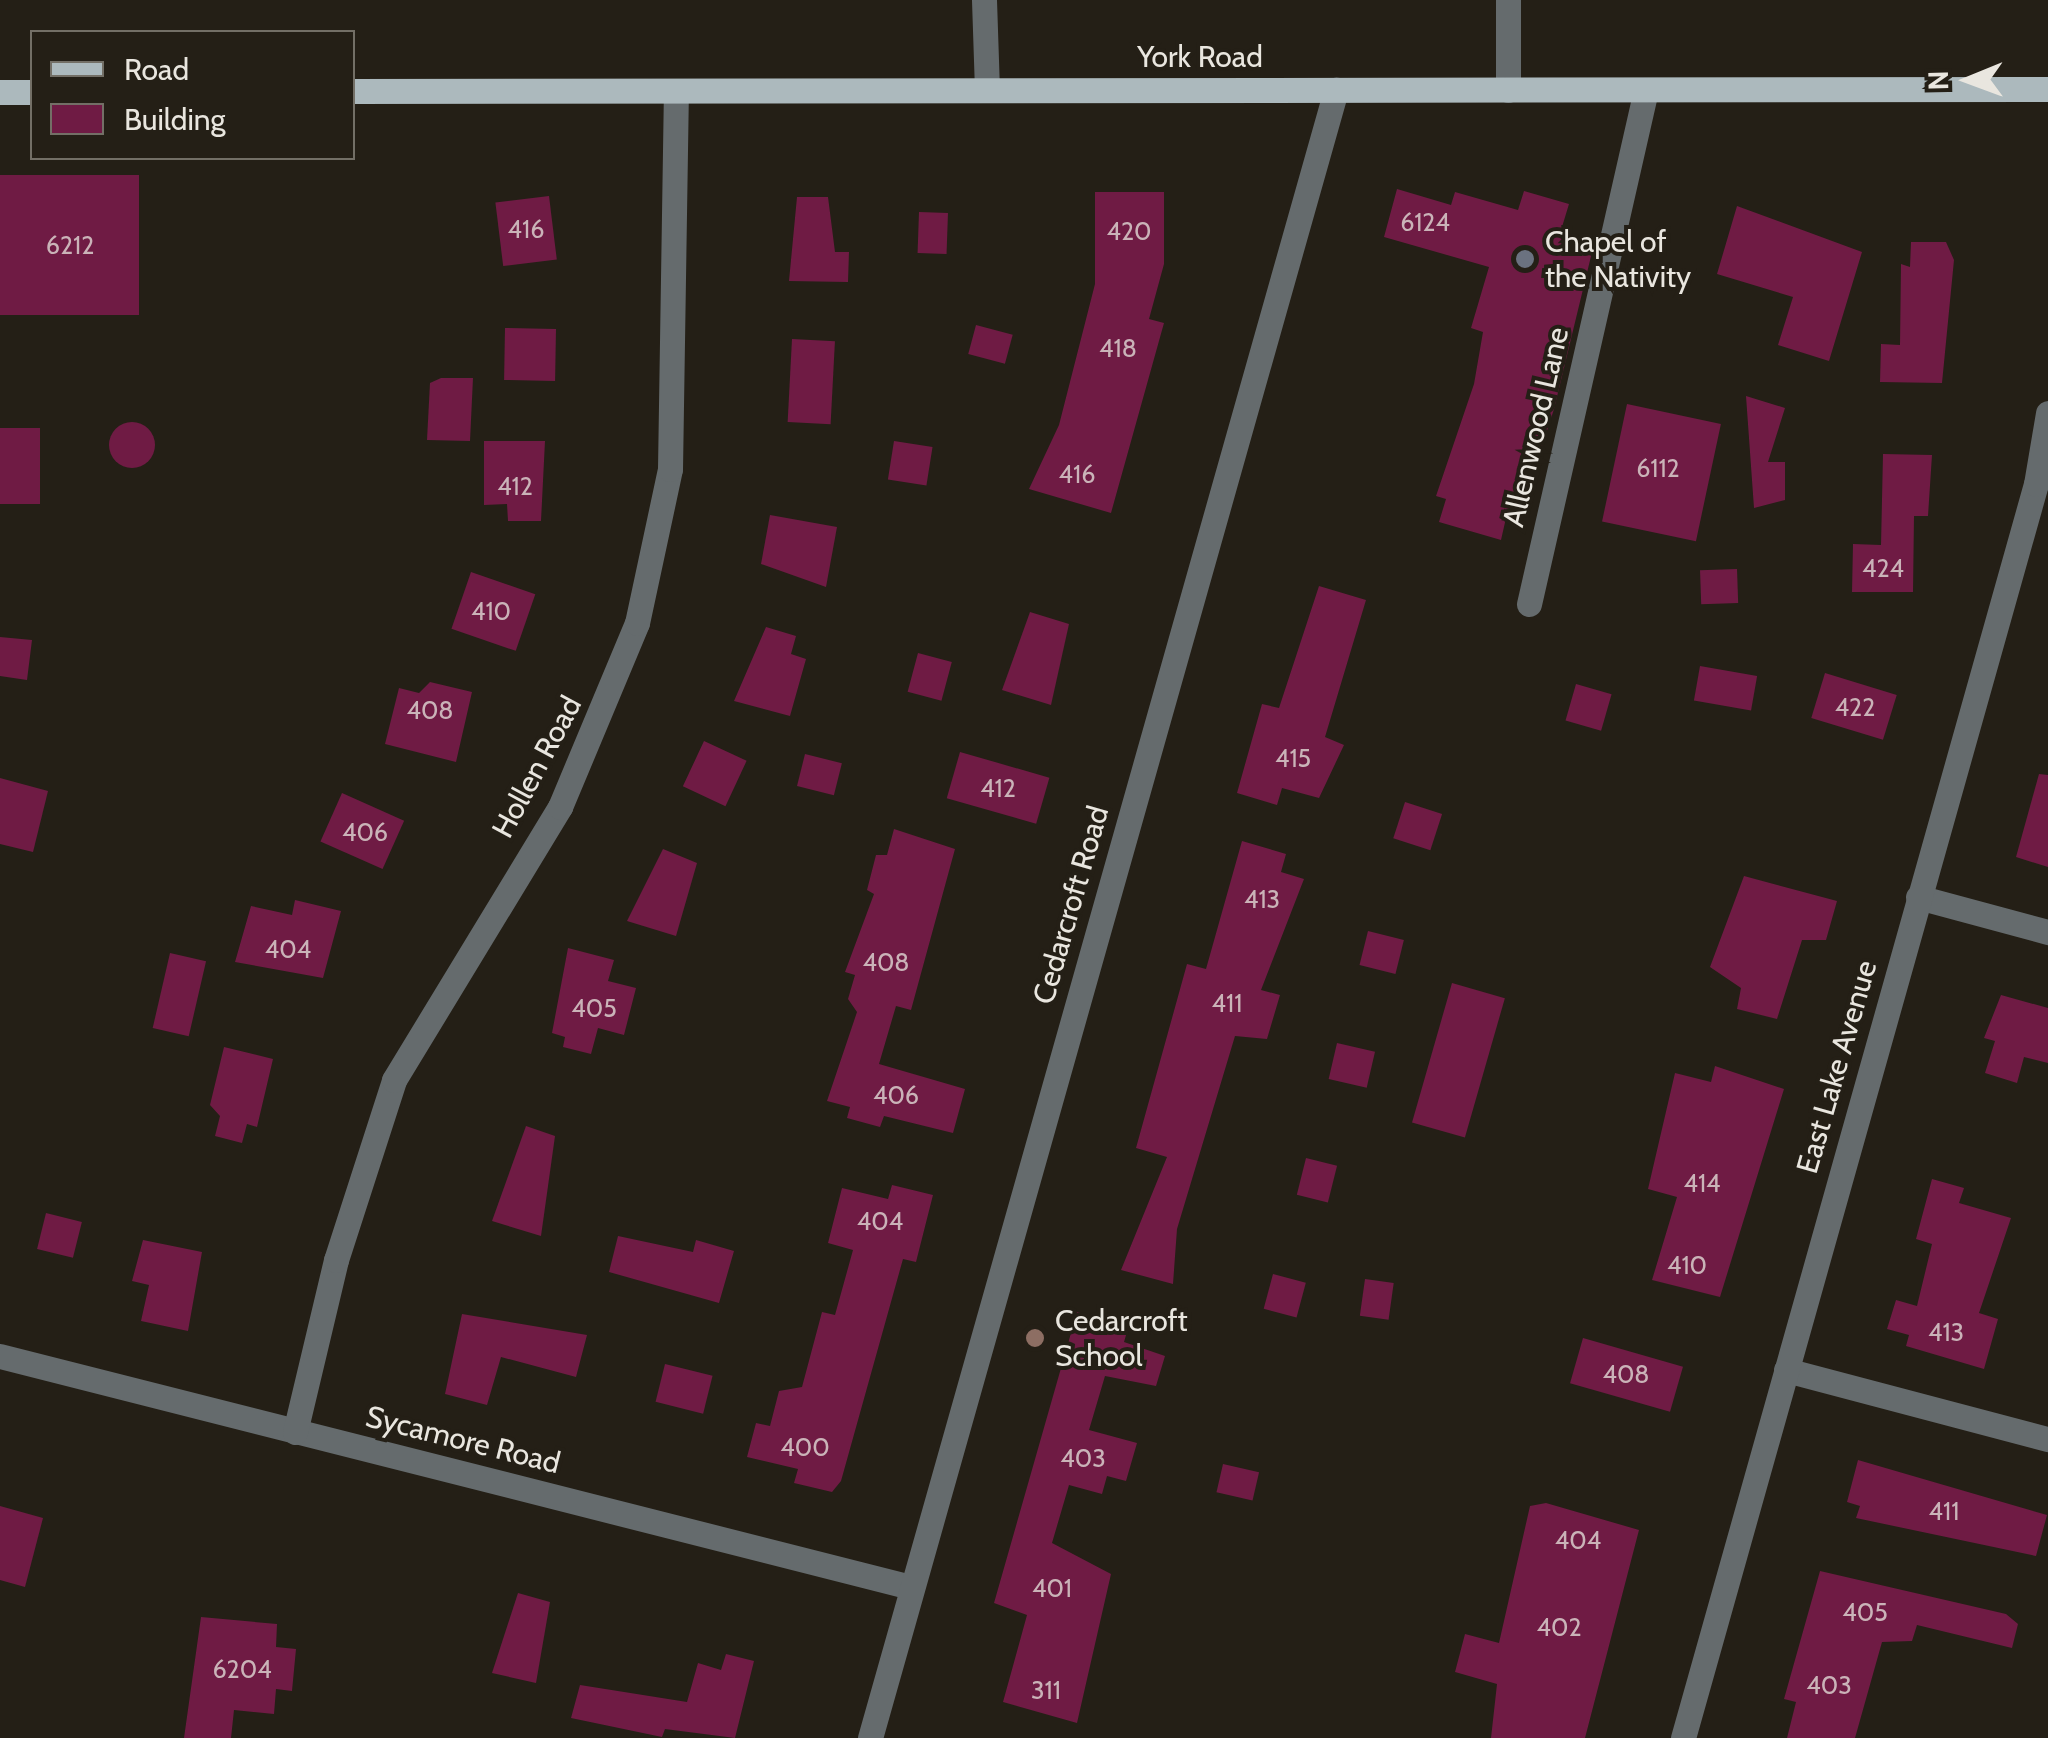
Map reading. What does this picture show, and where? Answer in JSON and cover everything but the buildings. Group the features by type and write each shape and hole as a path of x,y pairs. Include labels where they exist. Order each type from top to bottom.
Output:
{"main road":[{"name":"York Road","path":"355,91 2048,89"},
{"path":"0,92 30,92"}],"street":[{"path":"984,0 986,90"},
{"path":"1508,0 1508,90"},
{"name":"Cedarcroft Road","path":"870,1738 1336,90"},
{"name":"Allenwood Lane","path":"1529,604 1646,90"},
{"name":"Hollen Road","path":"295,1432 336,1260 394,1080 560,806 638,624 670,469 676,91"},
{"name":"East Lake Avenue","path":"1683,1738 2036,484 2048,413"},
{"path":"1918,897 2048,932"},
{"name":"Sycamore Road","path":"0,1356 911,1586"},
{"path":"1786,1370 2048,1439"}],"place":[{"name":"Chapel of the Nativity","path":"1525,259"},
{"name":"Cedarcroft School","path":"1035,1338"}]}
